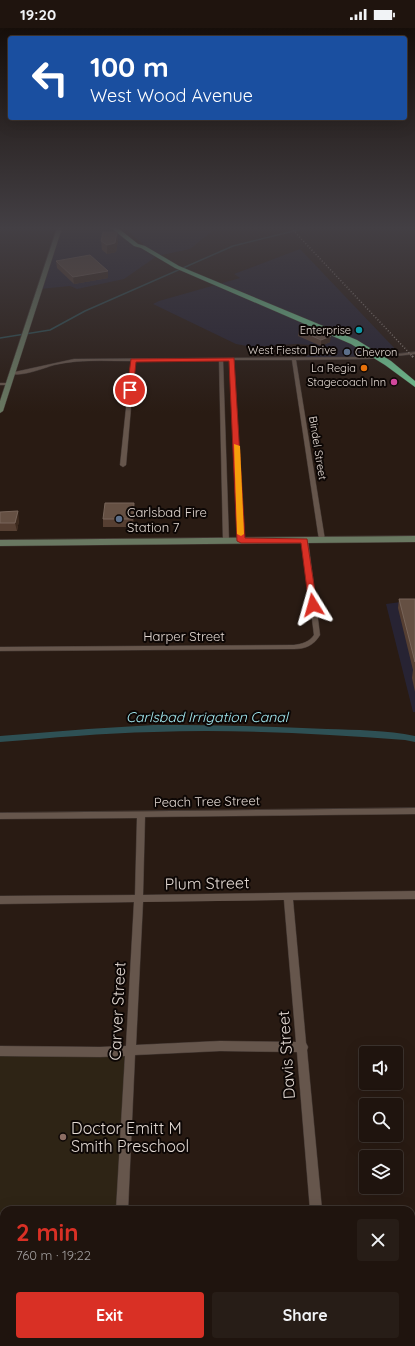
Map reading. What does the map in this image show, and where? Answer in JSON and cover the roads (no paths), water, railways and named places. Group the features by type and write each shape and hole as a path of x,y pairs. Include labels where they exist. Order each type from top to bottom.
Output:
{"highway":[{"path":"229,290 337,333 381,358 415,385"}],"street":[{"path":"0,411 39,290"},
{"name":"West Fiesta Drive","path":"12,373 21,373 65,361 381,358 415,353"},
{"path":"221,359 226,541"},
{"path":"232,359 241,541"},
{"name":"Bindel Street","path":"294,359 322,540"},
{"path":"123,465 133,360"},
{"path":"0,384 8,384"},
{"path":"0,542 415,539"},
{"name":"Harper Street","path":"0,649 300,647 313,641 317,635 305,540"},
{"name":"Peach Tree Street","path":"0,816 415,811"},
{"name":"Carver Street","path":"122,1206 139,898 141,814"},
{"name":"Plum Street","path":"0,900 415,895"},
{"name":"Davis Street","path":"288,897 303,1047 307,1118 316,1206"},
{"path":"0,1051 131,1052 220,1046 303,1047"}],"waterway":[{"path":"0,338 50,330 85,311 134,290"},
{"name":"Carlsbad Irrigation Canal","path":"0,739 103,731 189,728 297,730 405,737 415,739"}],"railway":[{"path":"349,290 413,357"}],"place":[{"name":"Enterprise","path":"359,330"},
{"name":"Chevron","path":"347,352"},
{"name":"La Regia","path":"364,368"},
{"name":"Stagecoach Inn","path":"394,382"},
{"name":"Carlsbad Fire Station 7","path":"119,519"},
{"name":"Doctor Emitt M Smith Preschool","path":"63,1137"}]}
